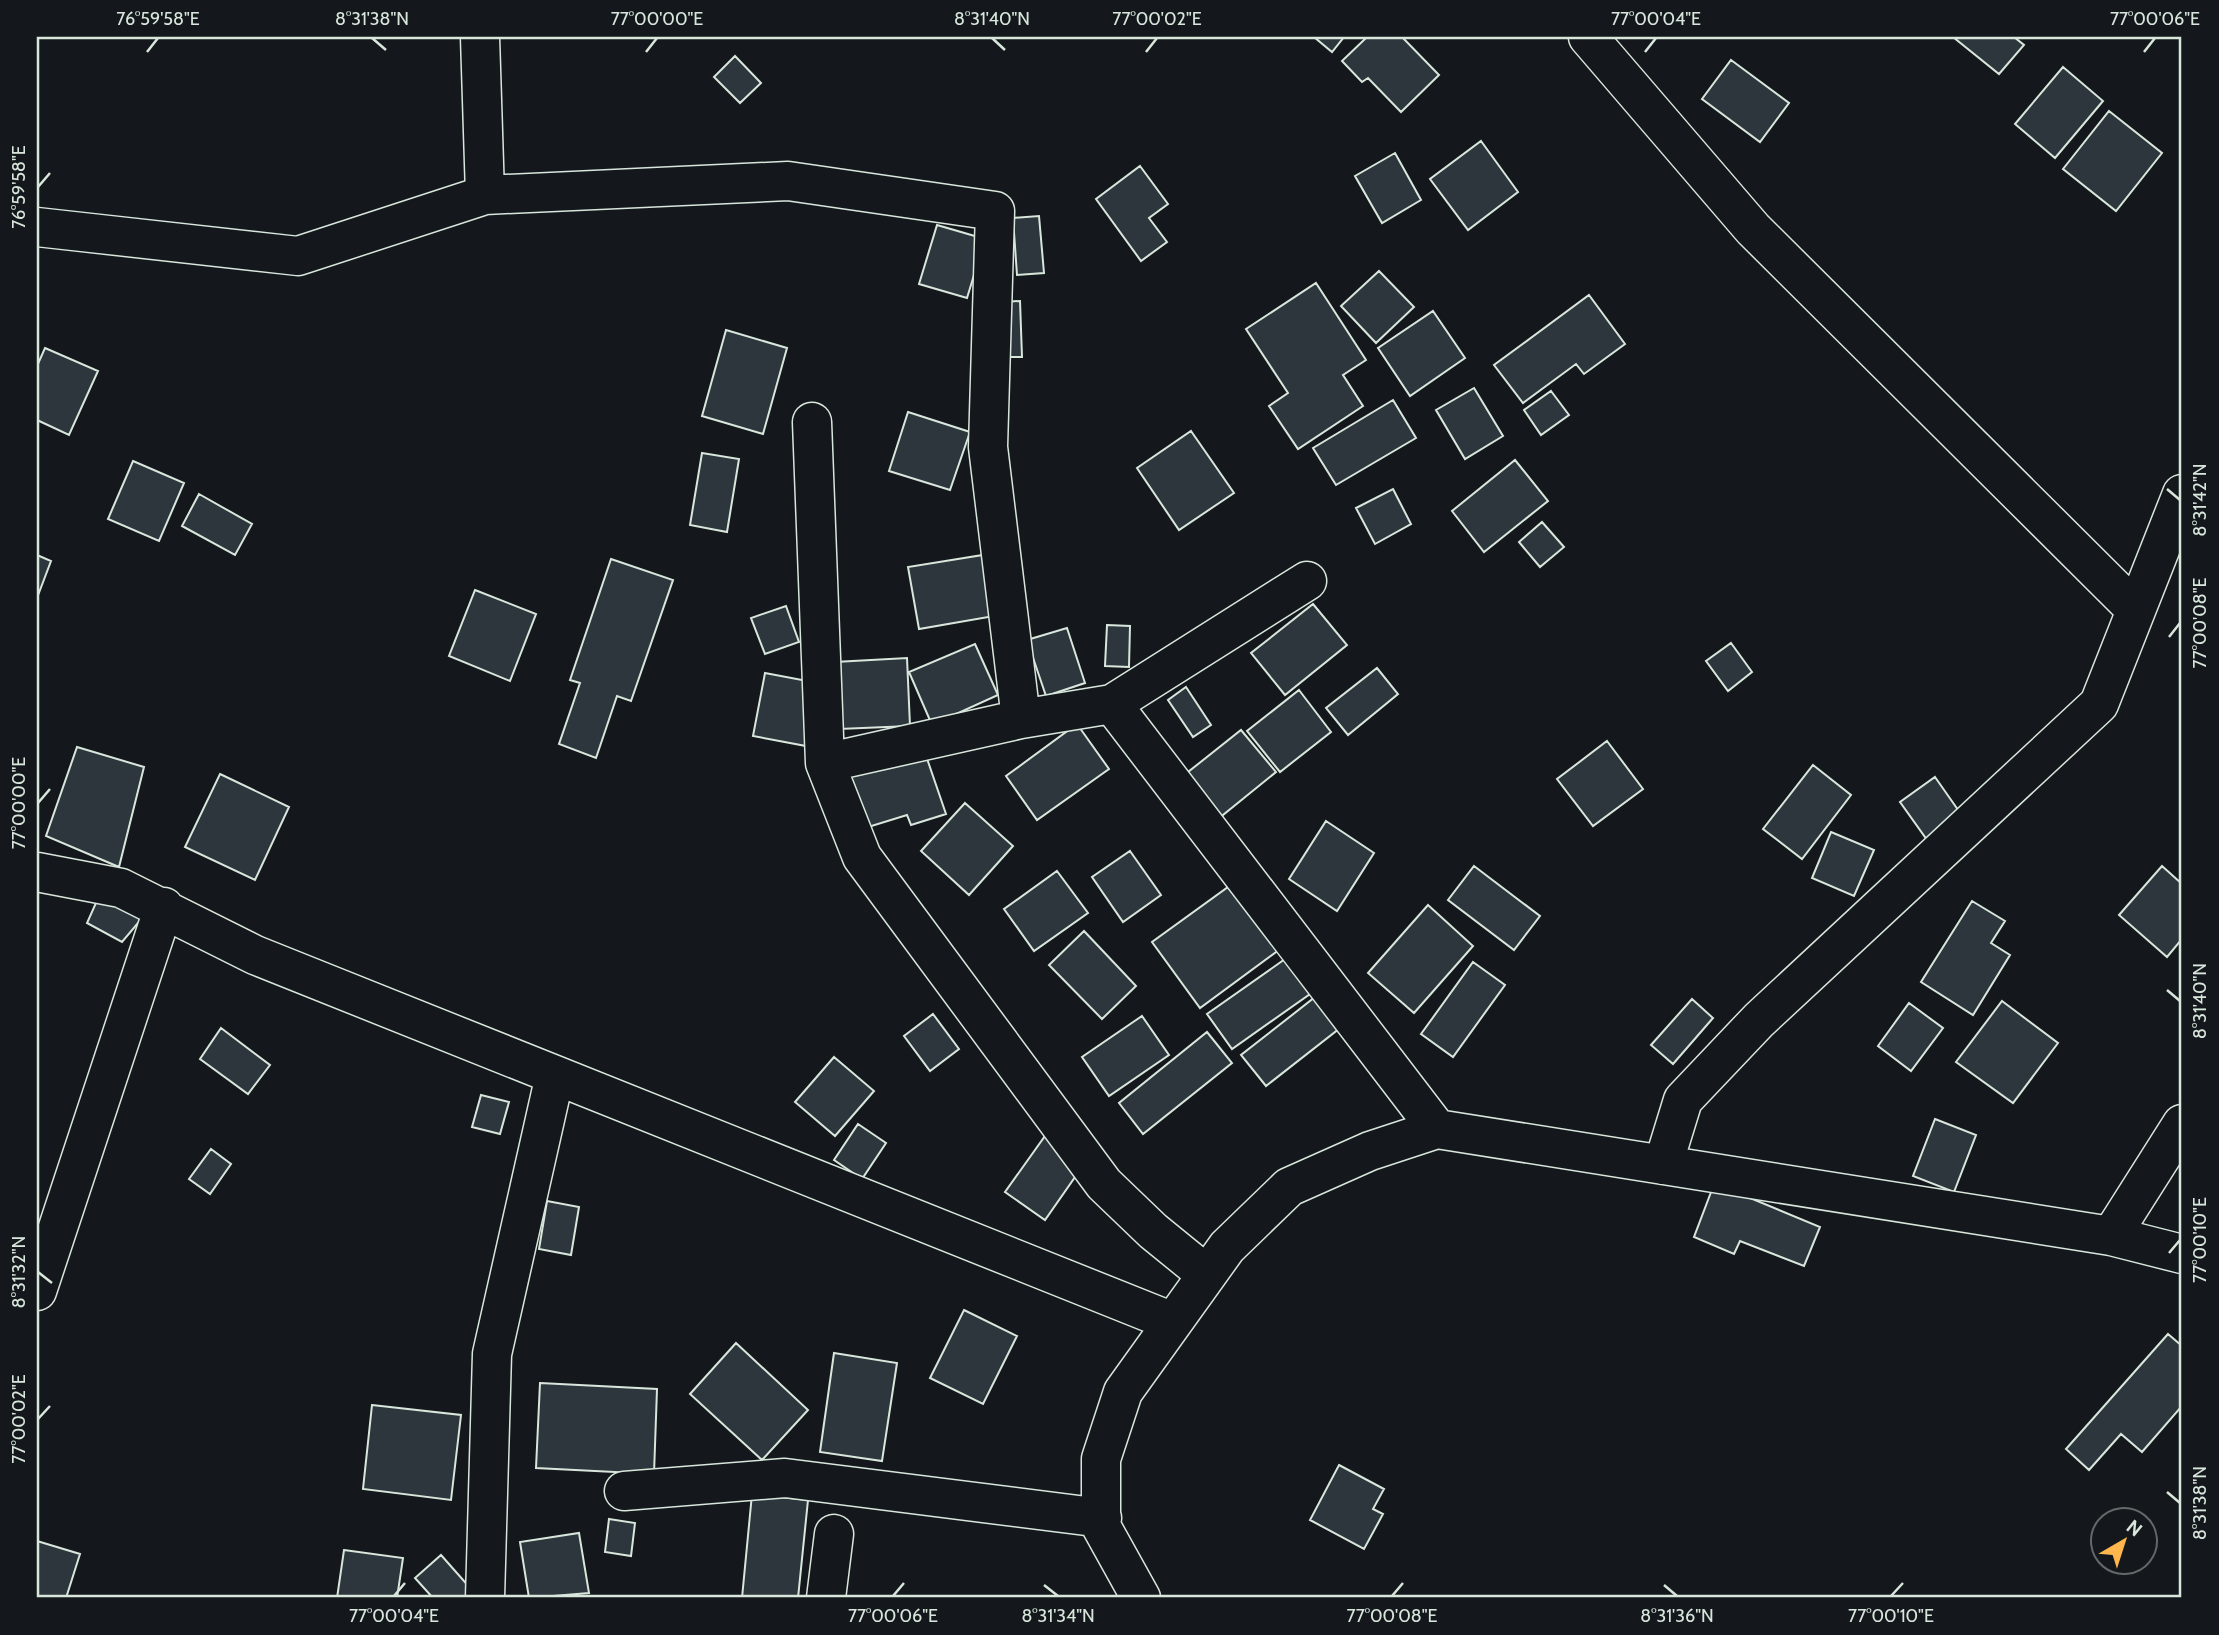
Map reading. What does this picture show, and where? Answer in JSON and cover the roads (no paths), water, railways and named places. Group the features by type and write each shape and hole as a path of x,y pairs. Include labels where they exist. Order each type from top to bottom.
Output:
{"street":[{"path":"480,37 485,195"},
{"path":"1588,37 1753,229 2136,610"},
{"path":"37,227 298,256 485,195 789,181 995,211 989,447 1021,719"},
{"path":"812,422 825,763 862,857 1104,1184 1153,1231 1207,1275"},
{"path":"1663,1165 1683,1100 1750,1030 2099,704 2182,494"},
{"path":"825,763 1021,719 1112,704 1307,582"},
{"path":"1112,704 1437,1129"},
{"path":"37,872 121,888 164,907 255,955 1173,1322"},
{"path":"37,1291 164,907"},
{"path":"485,1598 492,1354 555,1075"},
{"path":"2111,1236 2182,1124"},
{"path":"1141,1598 1101,1526 1101,1458 1124,1392 1227,1247 1289,1188 1370,1152 1437,1129 2111,1236 2182,1255"},
{"path":"624,1491 785,1478 1102,1518"},
{"path":"826,1598 834,1534"}]}
